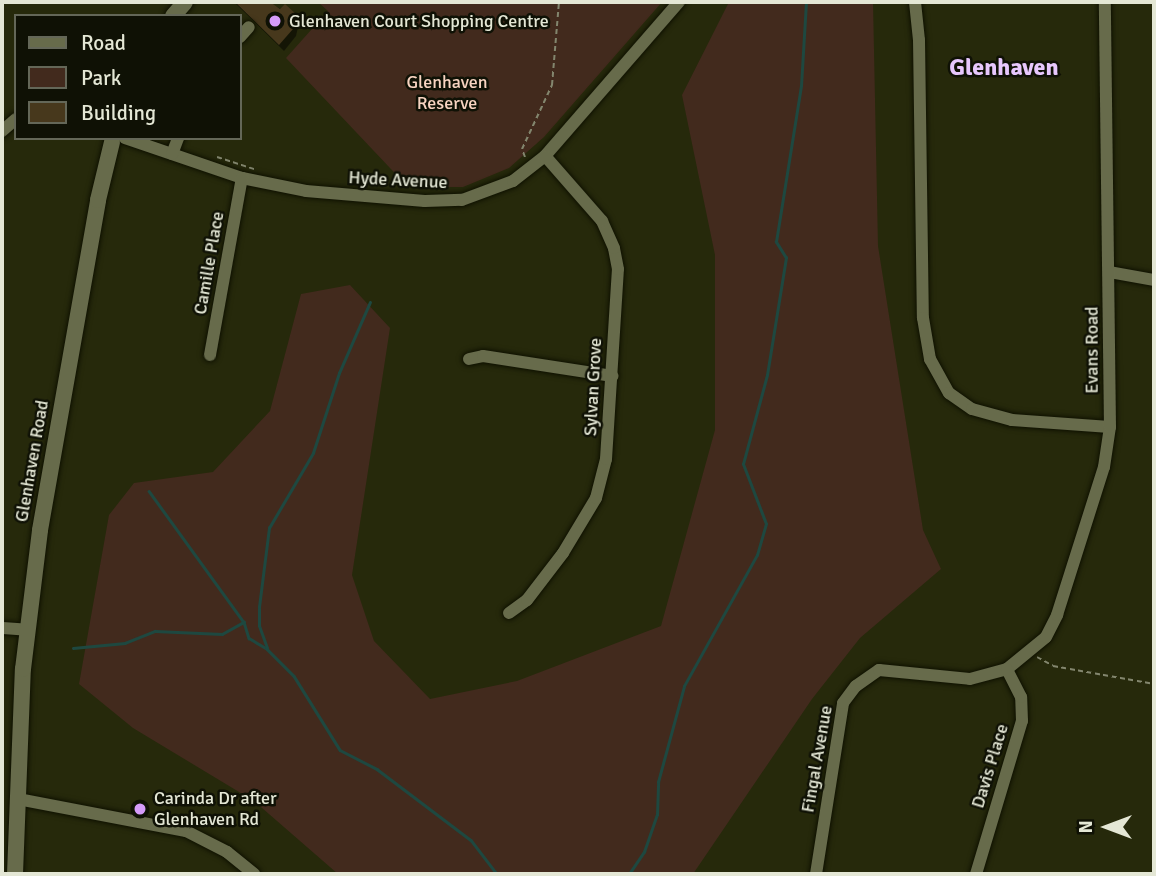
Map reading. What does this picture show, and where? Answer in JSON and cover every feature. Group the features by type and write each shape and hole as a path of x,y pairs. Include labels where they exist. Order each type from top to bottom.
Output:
{"main road":[{"name":"Glenhaven Road","path":"15,874 28,630 40,530 75,323 117,140"}],"street":[{"name":"Hyde Avenue","path":"121,140 242,178 306,191 425,201 489,193 545,156 679,2"},
{"path":"915,2 919,40 923,318 930,359 949,393 972,409 1012,420 1110,427"},
{"name":"Evans Road","path":"1007,669 1046,637 1057,615 1104,467 1110,427 1105,2"},
{"path":"172,154 177,140"},
{"name":"Sylvan Grove","path":"509,613 543,580 596,498 606,459 618,269 614,248 602,221 545,156"},
{"name":"Camille Place","path":"210,355 242,178"},
{"path":"1109,272 1154,280"},
{"path":"469,359 483,356 611,376"},
{"path":"2,628 28,630"},
{"name":"Fingal Avenue","path":"816,874 843,703 856,686 879,670 970,679 1007,669"},
{"name":"Davis Place","path":"976,874 1022,721 1021,697 1007,669"},
{"path":"18,799 186,831 227,852 254,874"}],"path":[{"path":"530,168 522,149 552,85 559,2"},
{"path":"212,155 265,172"},
{"path":"1030,651 1053,666 1154,684"}],"green space":[{"name":"Glenhaven Reserve","path":"318,2 662,2 544,137 509,168 463,187 435,187 407,186 286,58 328,11"},
{"path":"729,2 873,2 878,246 923,530 941,569 860,638 812,699 693,874 338,874 254,801 133,728 79,684 109,515 134,483 213,472 270,411 301,294 350,285 390,328 352,575 374,641 430,699 517,681 661,626 715,430 715,255 682,95"}],"building":[{"name":"Glenhaven Court Shopping Centre","path":"235,2 270,2 280,9 285,4 296,14 293,29 279,45"}],"waterway":[{"path":"629,874 644,852 657,815 658,782 684,686 757,555 766,524 743,464 767,375 786,258 776,242 801,86 806,2"},
{"path":"267,648 259,626 259,607 269,528 313,453 339,373 370,302"},
{"path":"149,491 244,622 249,638 267,649 294,676 340,750 377,769 471,840 497,874"},
{"path":"73,648 125,643 155,631 222,634 244,622"}],"place":[{"name":"Glenhaven Court Shopping Centre","path":"275,21"},
{"name":"Carinda Dr after Glenhaven Rd","path":"140,809"}],"district":[{"name":"Glenhaven","path":"1004,68"}]}
